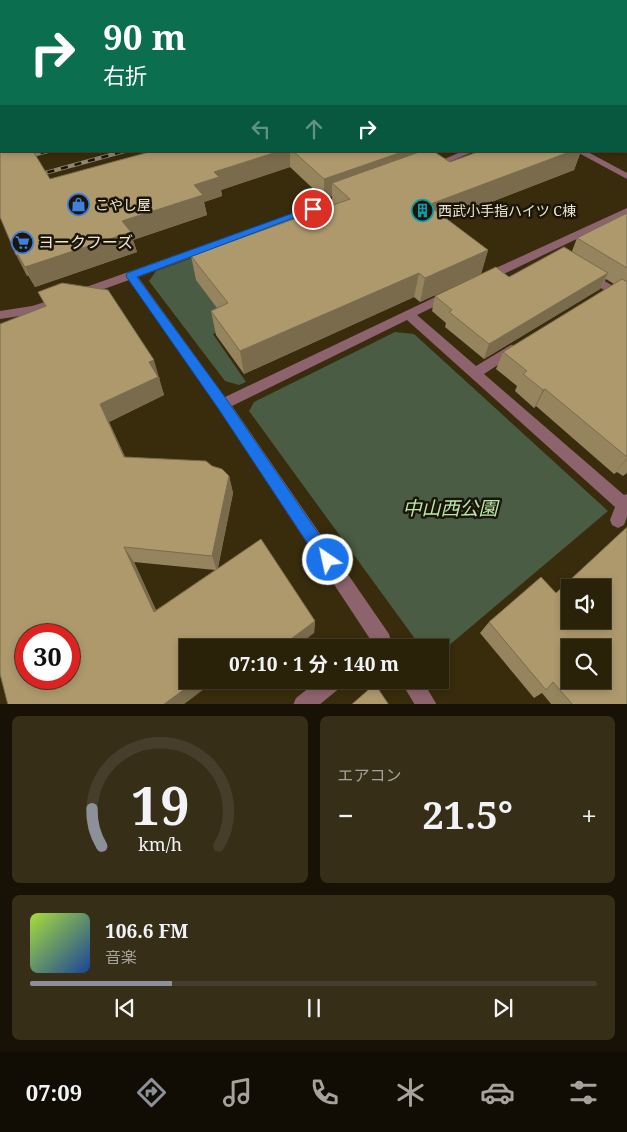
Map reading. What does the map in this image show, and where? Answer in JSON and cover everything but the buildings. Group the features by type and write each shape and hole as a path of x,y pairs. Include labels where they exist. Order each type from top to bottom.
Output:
{"street":[{"path":"424,168 468,152"},
{"path":"581,152 627,176"},
{"path":"0,315 33,310 359,192"},
{"path":"477,282 551,251 627,211"},
{"path":"579,269 627,299"},
{"path":"131,276 223,404 377,639"},
{"path":"597,299 627,286"},
{"path":"223,404 460,290"},
{"path":"408,314 624,508"},
{"path":"474,374 524,344"},
{"path":"303,704 322,689"},
{"path":"416,689 427,704"}],"green space":[{"path":"487,152 248,319 213,334 246,382 239,385 225,381 149,281 156,271"},
{"name":"中山西公園","path":"395,332 414,334 608,511 449,645 449,639 415,639 249,411 254,402"}],"railway":[{"path":"0,164 44,152"},
{"path":"34,176 121,152"}],"place":[{"name":"こやし屋","path":"79,205"},
{"name":"西武小手指ハイツ C棟","path":"422,211"},
{"name":"ヨークフーズ","path":"22,242"}],"route":[{"path":"313,209 131,276 223,404 328,560"}]}
